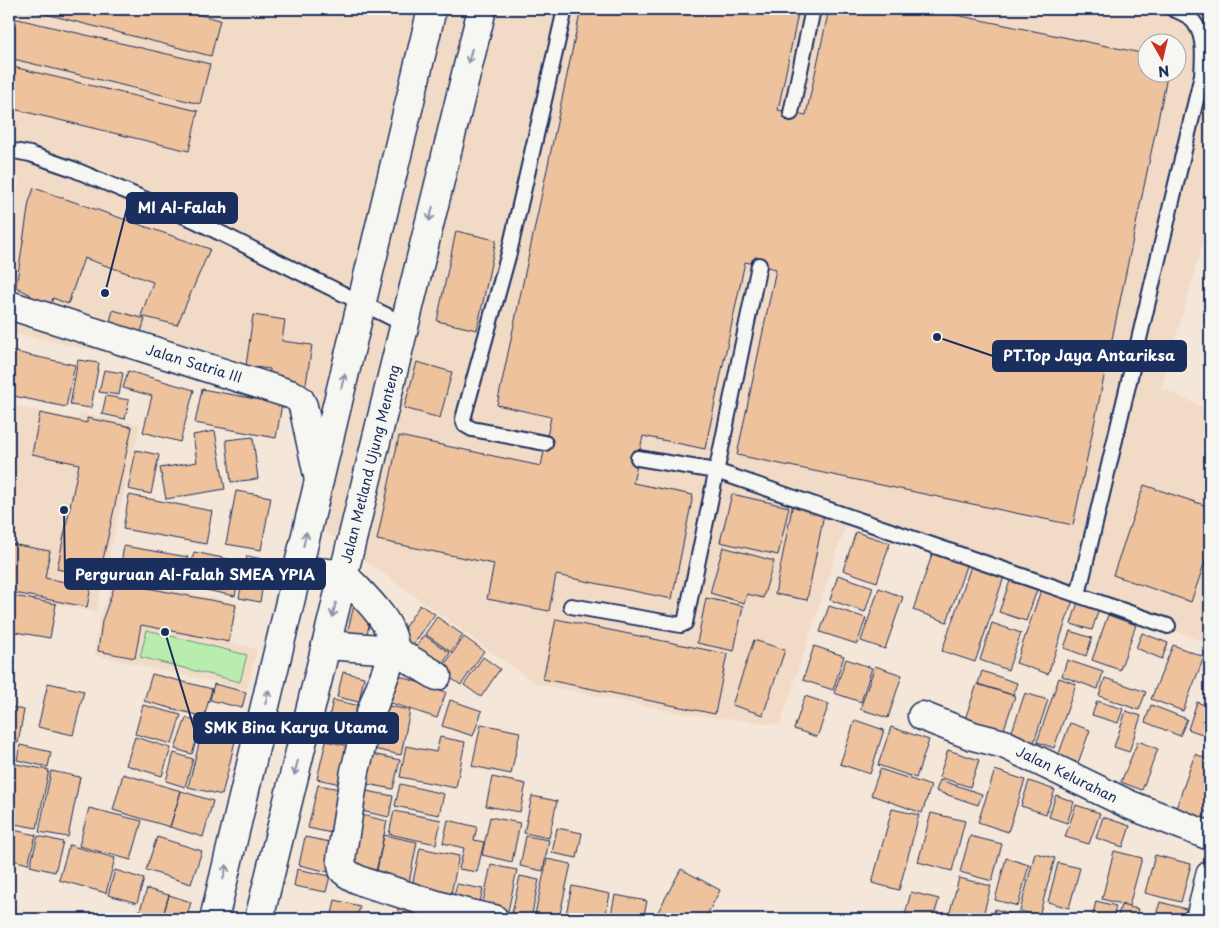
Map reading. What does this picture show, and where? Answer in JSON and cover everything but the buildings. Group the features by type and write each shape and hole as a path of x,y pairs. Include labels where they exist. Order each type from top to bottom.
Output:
{"street":[{"path":"214,919 432,9"},
{"name":"Jalan Metland Ujung Menteng","path":"259,919 482,9"},
{"name":"Jalan Satria III","path":"9,305 293,395 300,400 303,406 319,480"},
{"path":"297,570 343,574 383,619 394,641 394,650 367,724 355,772 341,859 343,870 351,876 382,888 439,906 494,919"},
{"path":"326,645 394,650 437,676"},
{"name":"Jalan Kelurahan","path":"922,716 973,736 1004,744 1130,805 1210,836"},
{"path":"1200,919 1210,875"}],"lane":[{"path":"545,444 472,429 465,425 464,419 509,253 565,9"},
{"path":"791,113 813,9"},
{"path":"1078,594 1202,74 1204,53 1200,31 1190,17 1173,9"},
{"path":"9,150 30,154 73,169 194,220 404,324"},
{"path":"571,606 681,625 685,623 759,265"},
{"path":"638,458 716,470 1168,626"}],"shaded area":[{"path":"9,9 1210,9 1210,218 1161,388 1210,410 1210,644 850,512 780,725 679,713 536,684 296,510 320,396 165,355 160,363 9,333 9,253 19,179 9,176"},
{"path":"9,405 78,419 80,413 140,424 96,612 9,595"},
{"path":"115,578 238,603 230,643 257,649 247,689 94,655 99,620"},
{"path":"9,706 25,710 9,793"}],"green space":[{"path":"147,630 247,655 240,682 140,657"}],"place":[{"name":"MI Al-Falah","path":"105,293"},
{"name":"PT.Top Jaya Antariksa","path":"937,337"},
{"name":"Perguruan Al-Falah SMEA YPIA","path":"64,510"},
{"name":"SMK Bina Karya Utama","path":"165,632"}]}
